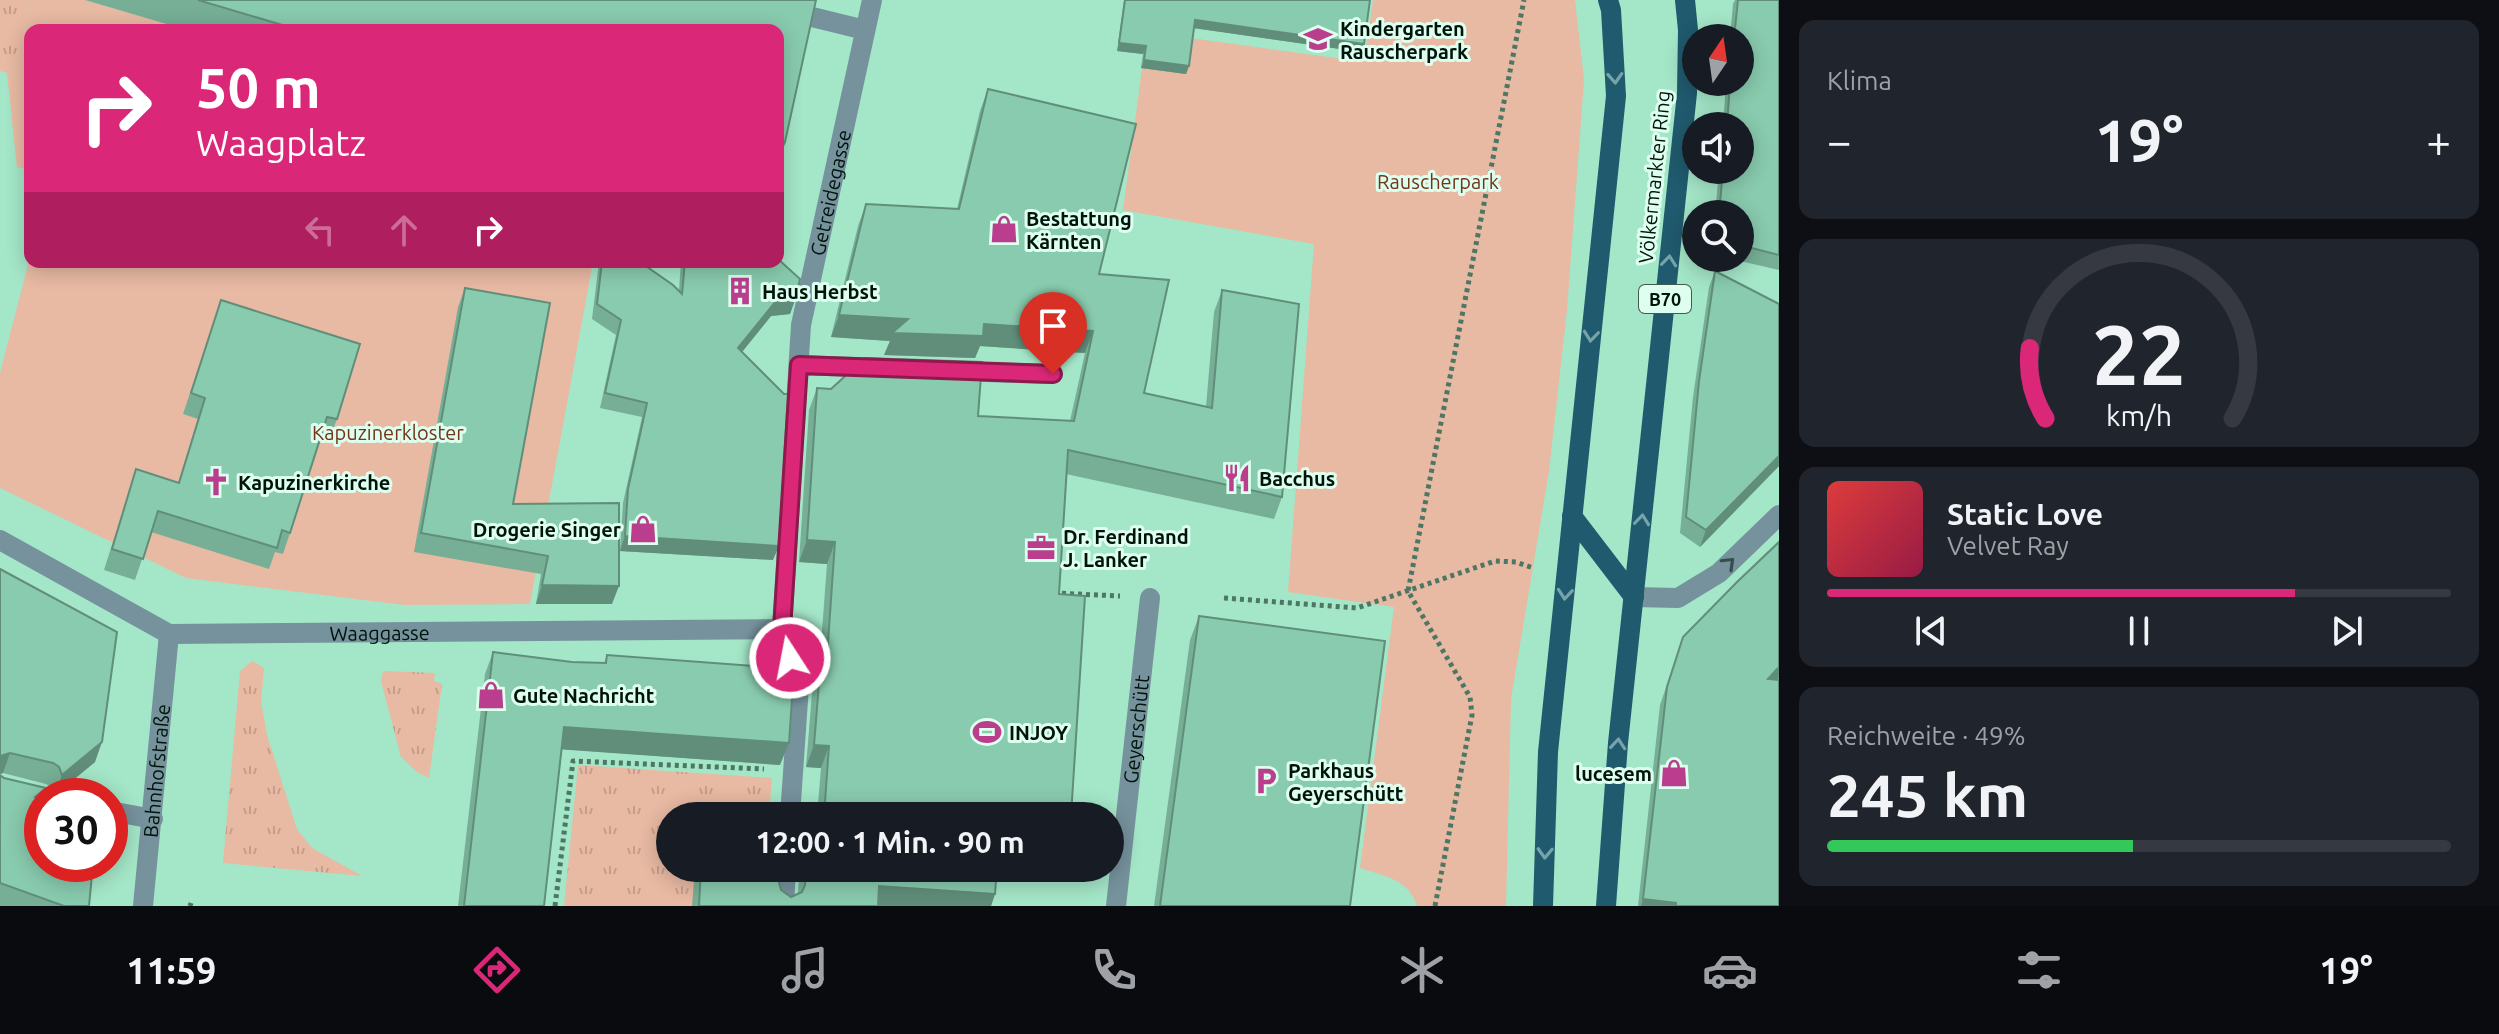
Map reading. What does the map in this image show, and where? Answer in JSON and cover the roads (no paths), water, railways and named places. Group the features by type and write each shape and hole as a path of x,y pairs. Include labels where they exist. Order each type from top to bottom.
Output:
{"main road":[{"path":"1543,906 1548,752 1616,96 1608,0"},
{"name":"Völkermarkter Ring","path":"1606,906 1618,743 1687,93 1685,0"},
{"path":"1572,516 1634,597"}],"street":[{"name":"Getreidegasse","path":"791,802 799,686 782,629 801,325 872,0"},
{"path":"808,16 865,30"},
{"path":"799,365 894,369"},
{"path":"942,370 1053,374"},
{"path":"1634,597 1678,598 1719,573 1779,515"},
{"name":"Waaggasse","path":"0,540 169,634 782,629"},
{"name":"Geyerschütt","path":"1116,906 1150,598"},
{"name":"Bahnhofstraße","path":"143,906 169,634"},
{"path":"128,814 153,819"},
{"path":"784,906 785,882"}],"place":[{"name":"Kindergarten Rauscherpark","path":"1318,39"},
{"name":"Bestattung Kärnten","path":"1004,229"},
{"name":"Haus Herbst","path":"740,291"},
{"name":"Bacchus","path":"1237,478"},
{"name":"Kapuzinerkirche","path":"216,482"},
{"name":"Drogerie Singer","path":"643,529"},
{"name":"Dr. Ferdinand J. Lanker","path":"1041,548"},
{"name":"Gute Nachricht","path":"491,695"},
{"name":"INJOY","path":"987,732"},
{"name":"lucesem","path":"1674,773"},
{"name":"Parkhaus Geyerschütt","path":"1266,781"}],"park label":[{"name":"Rauscherpark","path":"1438,181"},
{"name":"Kapuzinerkloster","path":"388,432"}]}
